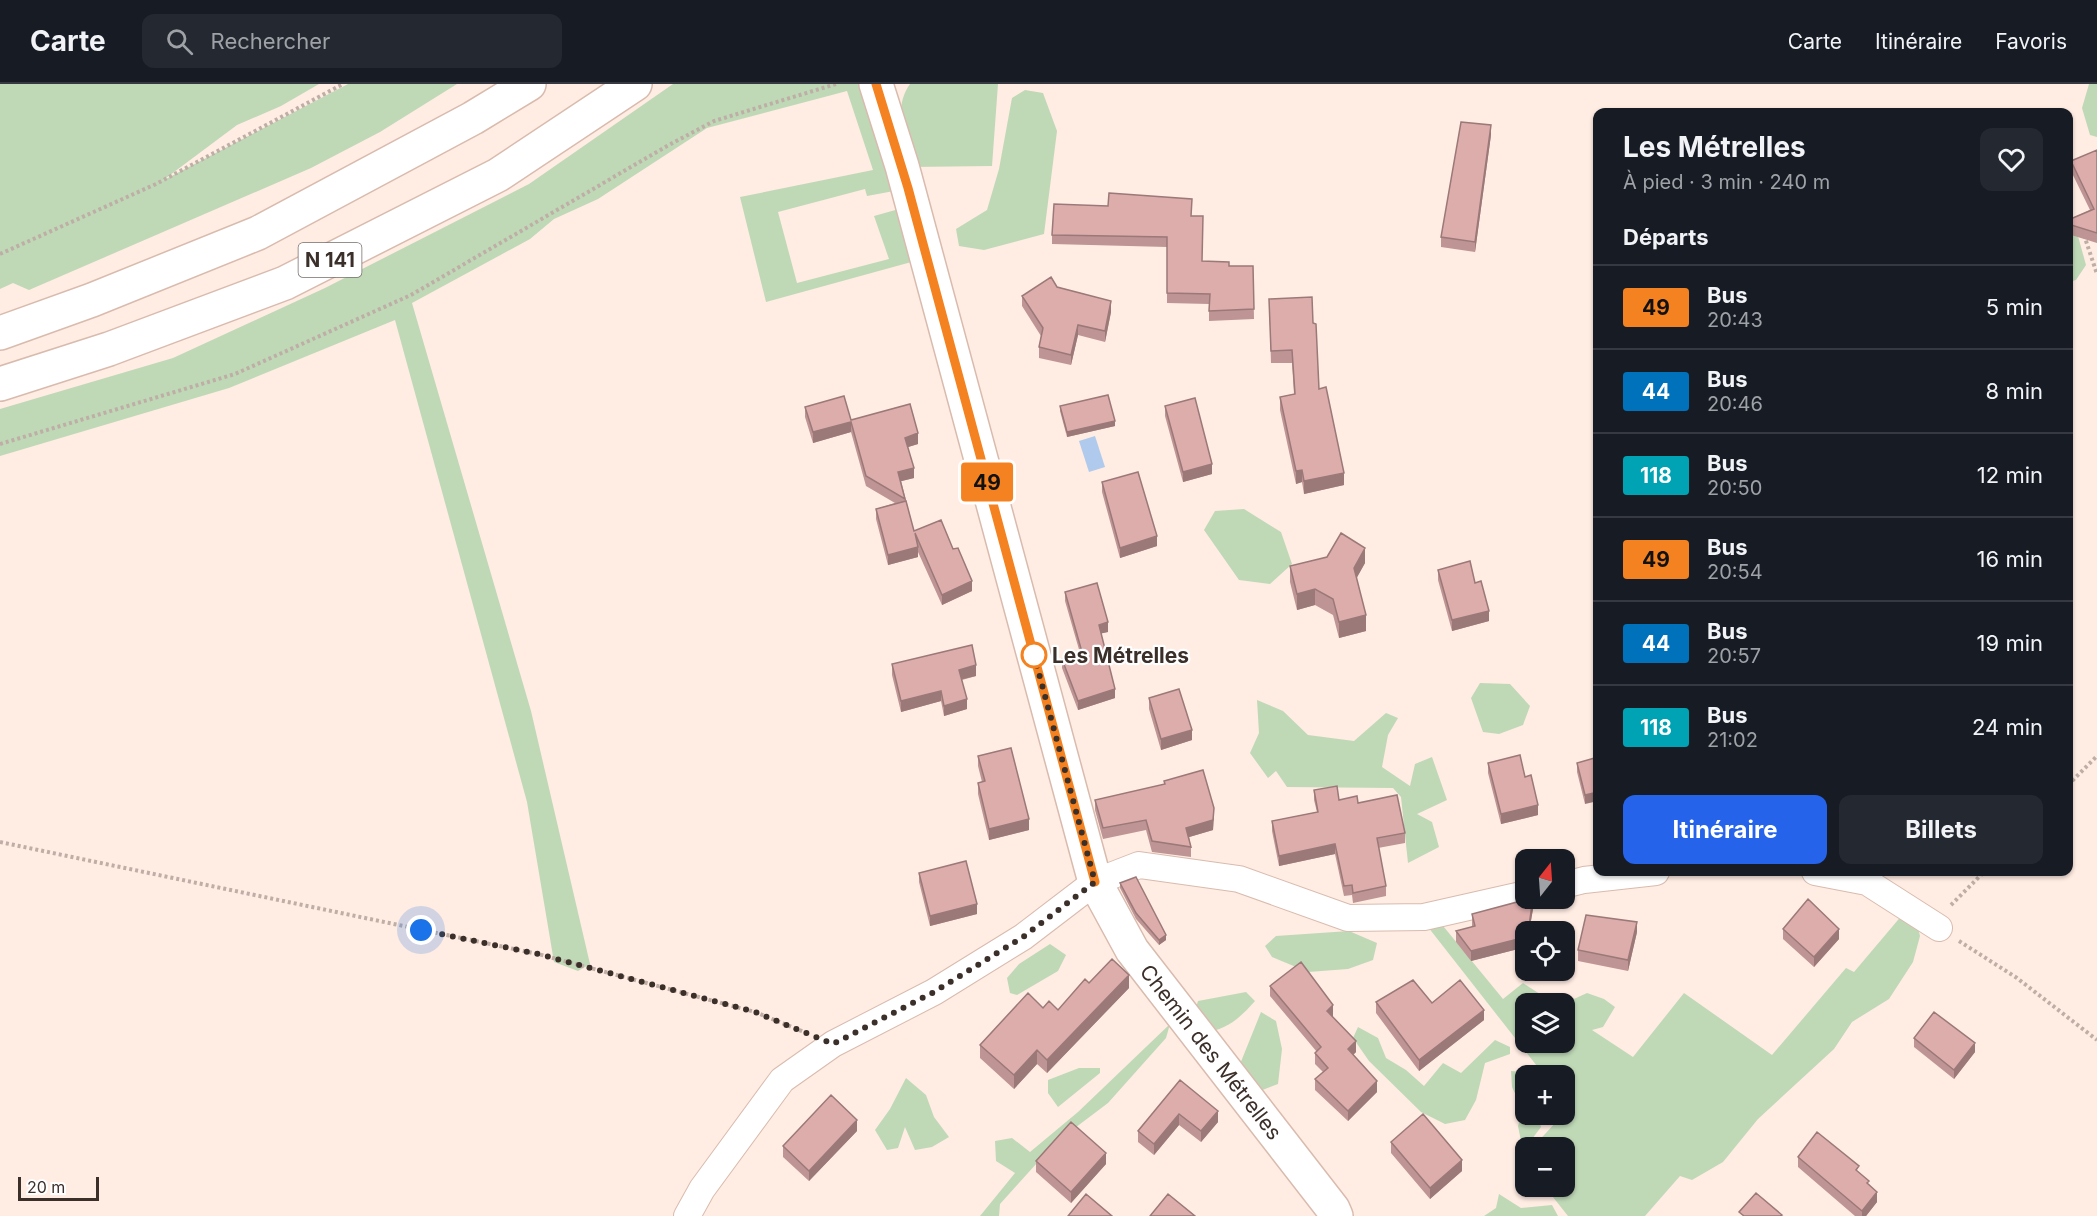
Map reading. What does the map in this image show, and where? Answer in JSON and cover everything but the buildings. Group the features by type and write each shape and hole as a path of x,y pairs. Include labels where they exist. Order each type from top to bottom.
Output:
{"main road":[{"name":"N 141","path":"0,333 92,300 258,233 473,118 529,84"},
{"name":"N 141","path":"0,384 109,350 285,284 498,175 636,84"},
{"name":"Chemin des Métrelles","path":"880,87 1095,882 1132,950 1333,1209 1336,1216"}],"street":[{"path":"687,1216 702,1189 782,1080 833,1044 934,992 1003,950 1095,882 1139,865 1239,879 1348,918 1424,917 1515,896"},
{"path":"1575,882 1620,876"},
{"path":"1836,876 1867,882 1940,928"}],"path":[{"path":"0,254 156,184 343,84"},
{"path":"0,444 235,374 411,295 714,121 836,84"},
{"path":"2082,232 2097,274"},
{"path":"2073,780 2097,756"},
{"path":"0,842 538,954 755,1012 833,1044"},
{"path":"1980,876 1949,908 1940,928 2017,978 2097,1040"}],"green space":[{"path":"0,84 319,84 281,106 237,125 162,181 348,84 457,84 380,132 311,168 29,290 13,283 0,289"},
{"path":"673,84 861,84 894,191 867,196 865,189 778,212 797,283 889,259 874,216 899,209 915,261 766,302 740,197 873,170 847,91 707,128 598,199 554,219 530,239 412,303 531,711 590,964 578,971 554,962 527,802 395,320 229,388 0,456 0,409 173,358 325,288 529,184"},
{"path":"910,84 998,84 992,166 911,167 903,135 901,114 905,94"},
{"path":"2089,84 2097,84 2097,137 2090,135 2082,108"},
{"path":"1025,90 1043,93 1057,131 1044,234 984,250 959,246 956,229 987,210 999,169 1012,98"},
{"path":"2073,218 2086,265 2073,281"},
{"path":"1244,509 1281,532 1292,564 1270,584 1239,580 1204,530 1215,511"},
{"path":"1480,683 1510,684 1530,706 1523,725 1499,734 1483,732 1471,698"},
{"path":"1257,700 1283,711 1308,735 1354,741 1386,713 1398,718 1388,735 1382,767 1410,786 1415,764 1432,757 1447,800 1417,814 1432,822 1439,847 1408,863 1401,797 1393,788 1287,787 1276,771 1268,778 1250,753 1259,733"},
{"path":"1903,914 1916,920 1920,936 1913,962 1889,999 1852,1022 1834,1049 1758,1119 1723,1162 1692,1180 1680,1176 1645,1216 1568,1216 1553,1197 1575,1197 1575,1137 1542,1137 1553,1125 1575,1125 1575,1065 1536,1065 1527,1053 1575,1053 1575,999 1587,993 1604,999 1615,1007 1603,1027 1592,1030 1633,1057 1684,993 1772,1055 1846,968 1854,972"},
{"path":"1439,921 1503,999 1523,983 1538,993 1515,993 1515,1038 1428,927"},
{"path":"1349,931 1377,943 1373,960 1348,969 1308,972 1272,957 1265,946 1276,936"},
{"path":"1050,944 1066,955 1058,971 1017,995 1010,993 1007,978 1019,964"},
{"path":"1246,992 1255,1001 1239,1018 1226,1026 1204,1032 1193,1016 1198,1001"},
{"path":"1261,1012 1276,1021 1282,1049 1278,1084 1260,1091 1236,1074"},
{"path":"1170,1024 1166,1038 1108,1103 1055,1143 1000,1204 999,1216 980,1216 1015,1173 996,1161 995,1141 1012,1138 1030,1152 1078,1112"},
{"path":"1358,1027 1378,1038 1386,1058 1406,1070 1424,1086 1443,1063 1461,1073 1495,1040 1510,1047 1510,1054 1485,1063 1476,1100 1465,1120 1445,1124 1421,1112 1369,1061 1353,1038"},
{"path":"1079,1068 1100,1068 1100,1073 1058,1107 1048,1093 1048,1080"},
{"path":"1511,1071 1515,1071 1515,1093 1512,1087"},
{"path":"906,1078 926,1095 934,1117 949,1137 932,1147 915,1150 905,1127 898,1148 887,1150 875,1130 890,1109"},
{"path":"1540,1125 1541,1127 1534,1137 1520,1137 1518,1126"},
{"path":"1499,1194 1521,1208 1552,1205 1558,1216 1484,1216 1496,1208"}],"water":[{"path":"1095,436 1105,467 1089,472 1079,441"}],"bus line":[{"name":"49","path":"876,84 902,166 1095,882"}],"place":[{"name":"Les Métrelles","path":"1034,655"}],"route":[{"path":"421,930 538,954 755,1012 833,1044 934,992 1023,937 1095,882 1034,655"}]}
